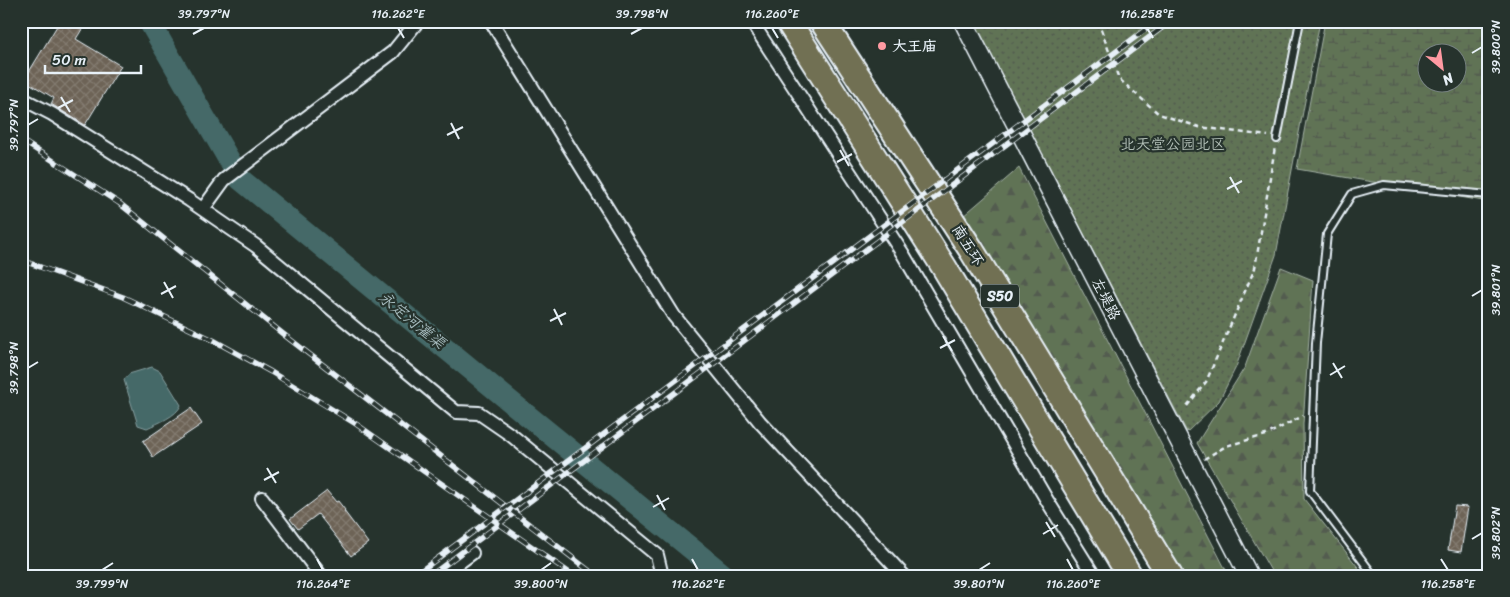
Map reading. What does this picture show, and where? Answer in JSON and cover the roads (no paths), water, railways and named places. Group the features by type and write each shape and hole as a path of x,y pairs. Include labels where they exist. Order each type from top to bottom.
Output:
{"highway":[{"name":"S50","path":"788,21 944,267 1130,576"},
{"name":"南五环","path":"822,21 972,251 1170,576"}],"main road":[{"name":"左堤路","path":"963,21 1249,576"}],"street":[{"path":"203,209 224,180 393,52 418,21"},
{"path":"491,21 674,316 760,422 904,576"},
{"path":"750,21 903,254 1048,502 1094,576"},
{"path":"21,98 60,119 203,209 256,246 456,412 479,413 511,434 658,556 662,576"},
{"path":"262,498 322,576"},
{"path":"440,576 472,553"}],"lane":[{"path":"1276,139 1300,21"},
{"path":"1374,576 1310,491 1316,343 1327,234 1352,194 1384,184 1489,195"}],"water":[{"path":"152,367 160,371 181,405 176,413 147,428 138,425 124,380 129,374"}],"waterway":[{"name":"永定河灌渠","path":"149,21 240,179 725,576"}],"railway":[{"path":"414,576 1157,21"},
{"path":"430,576 1171,21"},
{"path":"21,140 119,203 283,334 596,576"},
{"path":"21,260 123,297 213,340 271,372 356,424 574,576"}],"place":[{"name":"大王庙","path":"882,46"}],"park label":[{"name":"北天堂公园北区","path":"1173,144"}]}
